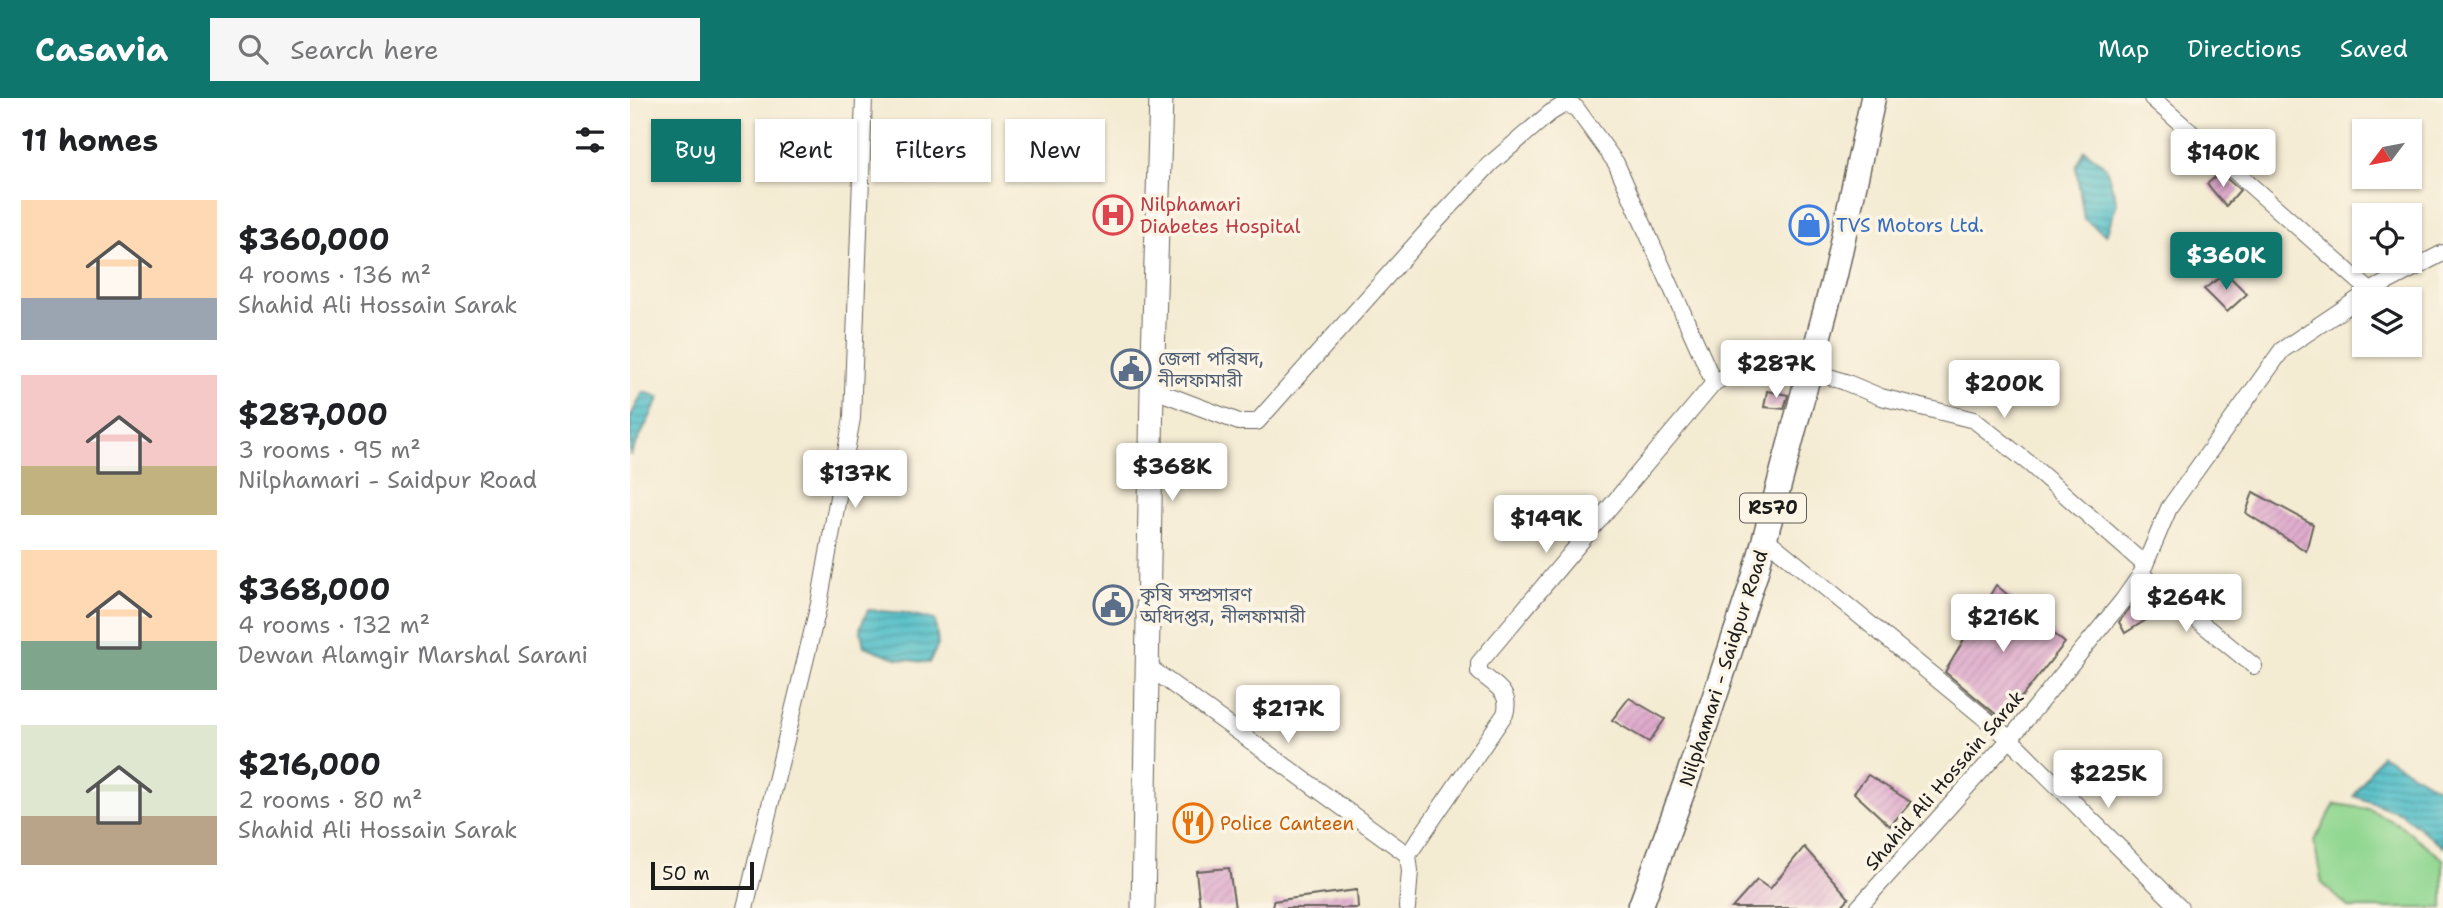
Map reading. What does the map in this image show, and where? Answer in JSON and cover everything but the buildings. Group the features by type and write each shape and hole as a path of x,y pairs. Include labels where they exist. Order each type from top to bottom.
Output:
{"main road":[{"name":"Nilphamari - Saidpur Road","path":"1640,908 1689,774 1765,538 1835,275 1873,98"}],"street":[{"path":"745,908 819,604 852,418 864,98"},
{"path":"1143,908 1152,389 1161,98"},
{"path":"2152,98 2365,287"},
{"path":"1152,389 1239,422 1257,422 1490,164 1550,113 1565,104 1576,108 1616,163 1714,383"},
{"name":"Shahid Ali Hossain Sarak","path":"2378,287 2443,253"},
{"name":"Shahid Ali Hossain Sarak","path":"1858,908 2010,739 2123,600 2143,570 2169,508 2281,350 2352,303"},
{"path":"1407,908 1410,871 1408,855 1505,713 1508,704 1506,695 1479,672 1479,663 1714,383 1736,370 1759,363 1794,365 1881,397 1975,420 2029,464 2143,570 2254,666"},
{"path":"1765,538 2010,739 2180,908"},
{"path":"1146,665 1408,855"}],"green space":[{"path":"2335,804 2369,809 2400,825 2443,859 2443,908 2349,908 2322,884 2314,841"}],"water":[{"path":"2085,150 2106,167 2117,203 2106,235 2084,219 2076,167"},
{"path":"643,392 660,397 630,456 630,418"},
{"path":"868,610 905,613 935,620 938,645 929,663 896,658 864,646 860,628"},
{"path":"2381,755 2443,791 2443,847 2401,813 2354,796"}],"place":[{"name":"Nilphamari Diabetes Hospital","path":"1113,215"},
{"name":"TVS Motors Ltd.","path":"1809,225"},
{"name":"জেলা পরিষদ, নীলফামারী","path":"1131,369"},
{"name":"কৃষি সম্প্রসারণ অধিদপ্তর, নীলফামারী","path":"1113,605"},
{"name":"Police Canteen","path":"1193,823"}]}
